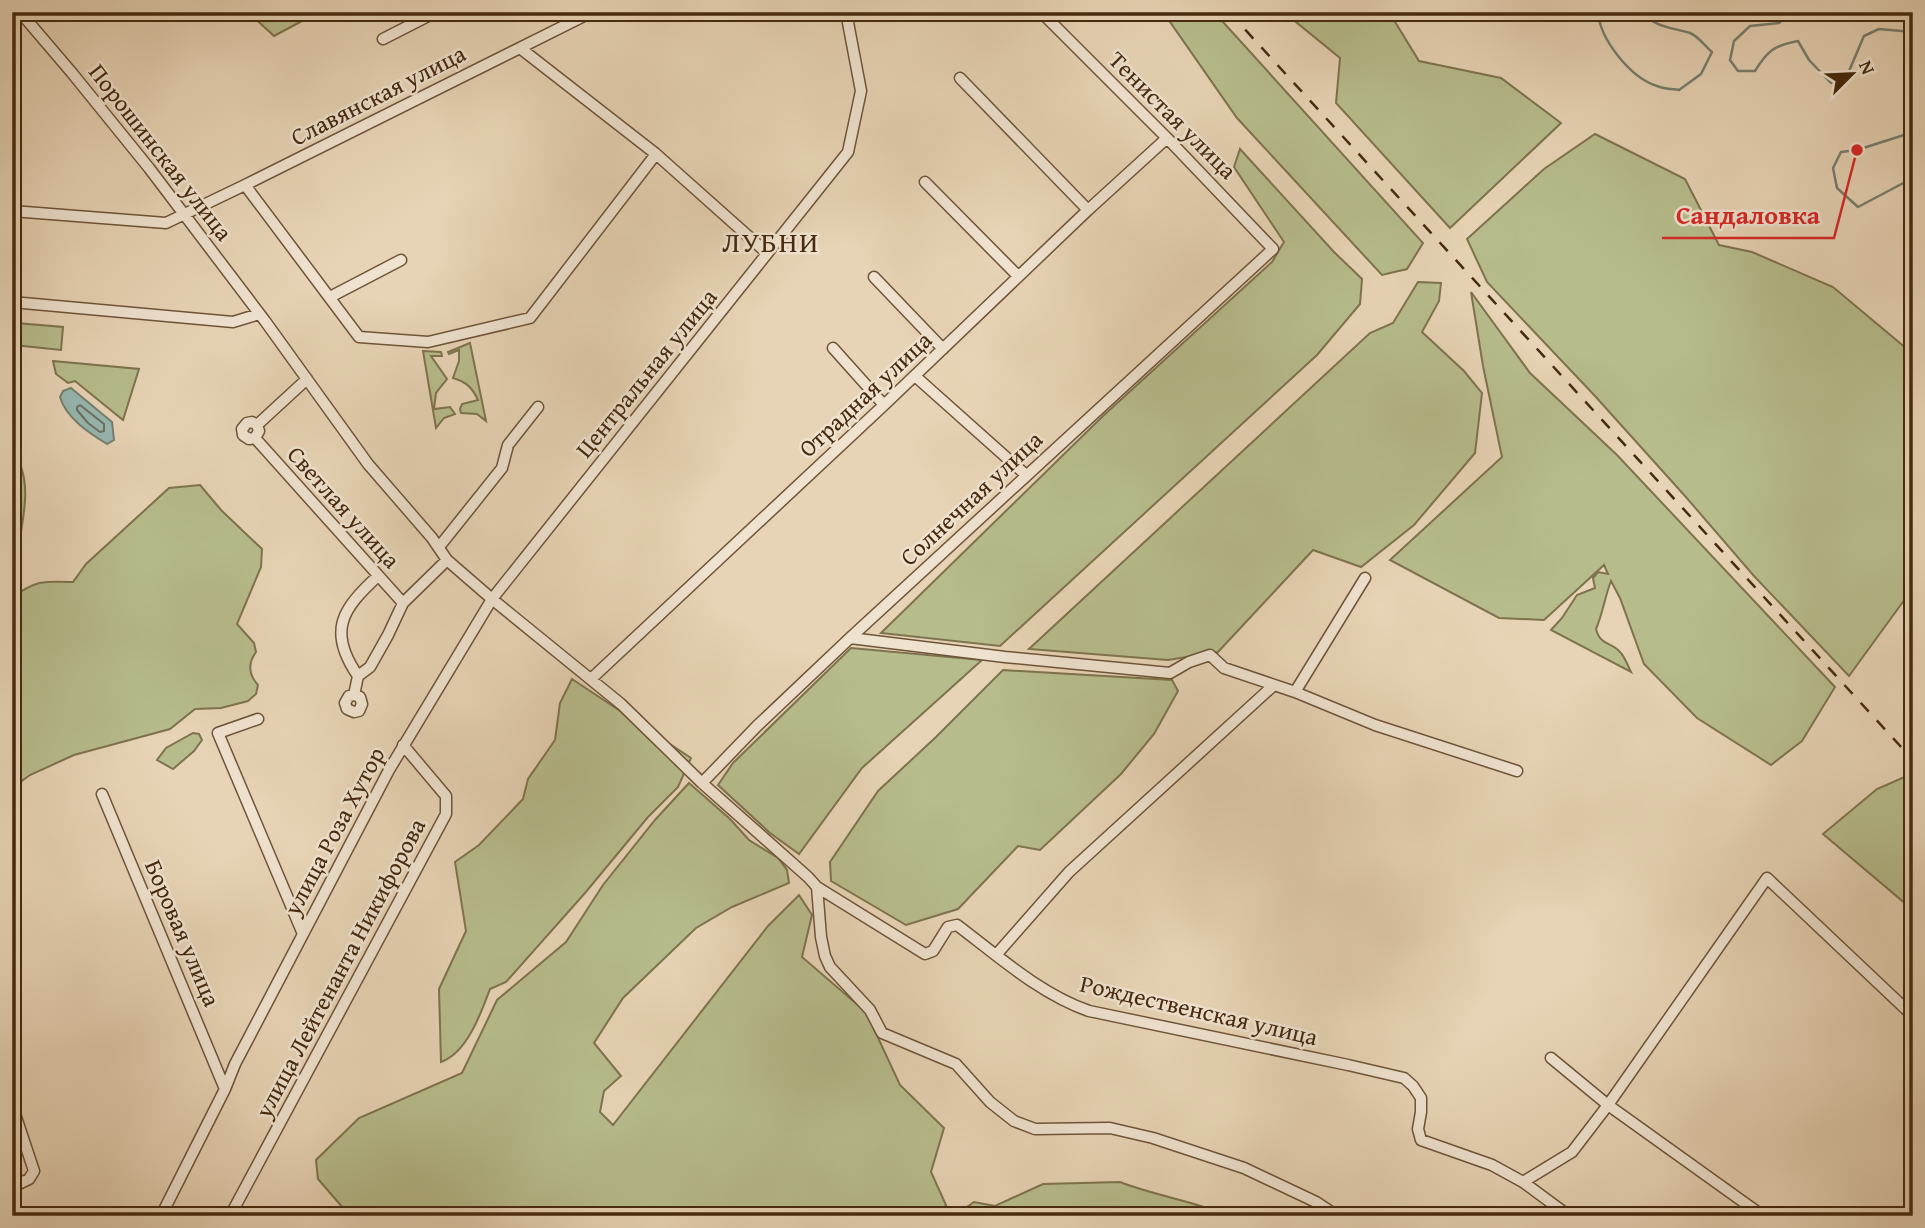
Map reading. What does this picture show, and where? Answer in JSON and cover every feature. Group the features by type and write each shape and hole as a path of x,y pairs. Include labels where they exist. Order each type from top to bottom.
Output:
{"street":[{"name":"Порошинская улица","path":"20,12 149,168 262,317 368,464 447,560 621,704 702,783 817,887 925,954 933,951 948,927 957,925"},
{"path":"383,39 436,12"},
{"name":"Славянская улица","path":"12,211 166,223 592,12"},
{"name":"Центральная улица","path":"492,599 848,152 861,91 846,12"},
{"name":"Тенистая улица","path":"1041,12 1273,249"},
{"path":"520,48 656,154 768,253"},
{"path":"960,78 1088,210"},
{"name":"Отрадная улица","path":"591,679 1167,138"},
{"path":"245,185 359,337 428,342 530,318 656,154"},
{"path":"925,182 1018,276"},
{"name":"Солнечная улица","path":"702,783 849,638 1273,249"},
{"path":"330,297 401,260"},
{"path":"874,277 943,349"},
{"path":"12,302 233,322 262,317"},
{"path":"833,348 884,405"},
{"path":"915,376 1026,475"},
{"path":"257,425 307,379"},
{"path":"439,547 502,468 508,445 538,407"},
{"name":"Светлая улица","path":"247,423 257,425 259,431 255,438 247,439 243,435 242,429 247,423"},
{"name":"Светлая улица","path":"255,438 403,603"},
{"name":"Светлая улица","path":"354,695 358,676 370,667 403,603 447,560"},
{"path":"358,676 345,649 341,624 350,607 378,576"},
{"path":"1296,692 1365,578"},
{"name":"улица Роза Хутор","path":"161,1216 235,1064 403,745 492,599"},
{"path":"849,638 1170,673 1189,662 1210,655 1224,668 1296,692 1376,724 1517,771"},
{"path":"996,955 1069,872 1274,685"},
{"path":"258,719 218,733 303,934"},
{"name":"улица Лейтенанта Никифорова","path":"230,1216 446,814 446,796 403,745"},
{"name":"Боровая улица","path":"102,794 225,1089"},
{"path":"1569,1216 1523,1182 1572,1152 1767,878 1913,1016"},
{"path":"817,887 825,956 830,967 870,1010 882,1033 956,1064 990,1102 1014,1121 1035,1129 1110,1128 1153,1138 1244,1168 1316,1202 1337,1216"},
{"name":"Рождественская улица","path":"957,925 1068,1004 1089,1011 1404,1078 1421,1098 1418,1129 1421,1140 1492,1165 1523,1182"},
{"path":"1551,1058 1608,1105 1763,1216"},
{"path":"12,1105 34,1171 29,1179 12,1187"}],"green space":[{"path":"248,12 319,12 274,36"},
{"path":"1160,12 1214,12 1423,243 1407,269 1382,275 1237,118 1170,22"},
{"path":"1290,12 1389,12 1419,61 1501,78 1561,123 1450,228 1336,103 1340,58 1296,22"},
{"path":"1595,134 1685,179 1719,245 1752,252 1833,287 1913,354 1913,588 1849,676 1754,576 1595,396 1487,282 1467,239 1544,169"},
{"path":"1240,149 1362,279 1360,304 1317,355 1000,646 881,633 1103,416 1272,262 1284,242 1234,167"},
{"path":"1418,282 1441,283 1439,301 1422,332 1464,371 1482,393 1475,453 1414,525 1361,567 1313,550 1218,652 1168,660 1029,649 1370,333 1393,323"},
{"path":"1471,292 1530,373 1617,455 1835,687 1802,741 1771,765 1697,718 1644,664 1611,581 1596,629 1603,641 1622,654 1631,672 1551,630 1577,595 1595,588 1593,578 1598,572 1608,574 1604,565 1544,620 1499,618 1390,560 1502,457"},
{"path":"16,323 63,327 61,350 14,345"},
{"path":"470,343 486,421 477,414 461,413 462,404 478,400 468,386 453,378 459,361 459,350 449,354 448,352"},
{"path":"423,351 441,352 442,356 431,356 447,379 436,393 434,409 450,407 455,414 444,418 436,428"},
{"path":"53,361 139,369 123,420 75,381 68,383 56,374"},
{"path":"12,451 23,475 25,504 16,560 12,563"},
{"path":"200,485 221,510 262,549 261,567 237,624 254,643 256,652 250,668 258,685 256,694 248,701 221,708 195,709 170,729 74,755 30,775 12,788 12,598 41,583 73,582 86,564 169,488"},
{"path":"851,648 982,660 862,768 799,854 770,833 718,785 733,763"},
{"path":"1003,670 1172,680 1178,691 1154,734 1121,774 1040,850 1018,846 958,909 906,925 831,881 830,862 878,791"},
{"path":"572,679 691,758 678,787 648,817 506,982 490,989 466,1041 441,1062 439,989 466,931 455,862 479,845 523,799 528,779 555,740 560,703"},
{"path":"193,733 199,734 202,740 194,751 173,769 157,760 166,748"},
{"path":"1909,775 1913,781 1913,910 1823,834 1877,789"},
{"path":"689,783 730,819 749,840 778,858 787,870 789,883 732,907 696,928 623,998 594,1043 621,1076 604,1091 600,1112 613,1125 768,926 799,895 812,915 802,957 866,1012 900,1085 944,1128 931,1172 946,1205 939,1216 350,1216 318,1179 316,1160 359,1118 462,1073 497,1000 566,942 603,885 655,820"},
{"path":"1120,1182 1229,1216 954,1216 974,1202 995,1206 1043,1184"}],"water":[{"path":"71,388 112,422 114,440 107,444 86,430 67,412 60,397 63,391"}],"waterway":[{"path":"1502,12 1529,18 1534,12"},
{"path":"1598,12 1604,34 1627,66 1647,82 1662,88 1679,90 1701,74 1712,52 1693,34 1658,24 1643,12"},
{"path":"1791,12 1779,23 1750,26 1734,41 1730,60 1738,71 1755,71 1772,50 1798,41 1809,60 1831,83 1849,71 1864,36 1879,29 1913,32"},
{"path":"1913,118 1904,135 1857,150 1841,152 1833,168 1837,188 1858,207 1913,176"}],"railway":[{"path":"1229,12 1913,760"}],"place":[{"name":"Сандаловка","path":"1857,150"}],"district":[{"name":"ЛУБНИ","path":"771,241"}]}
